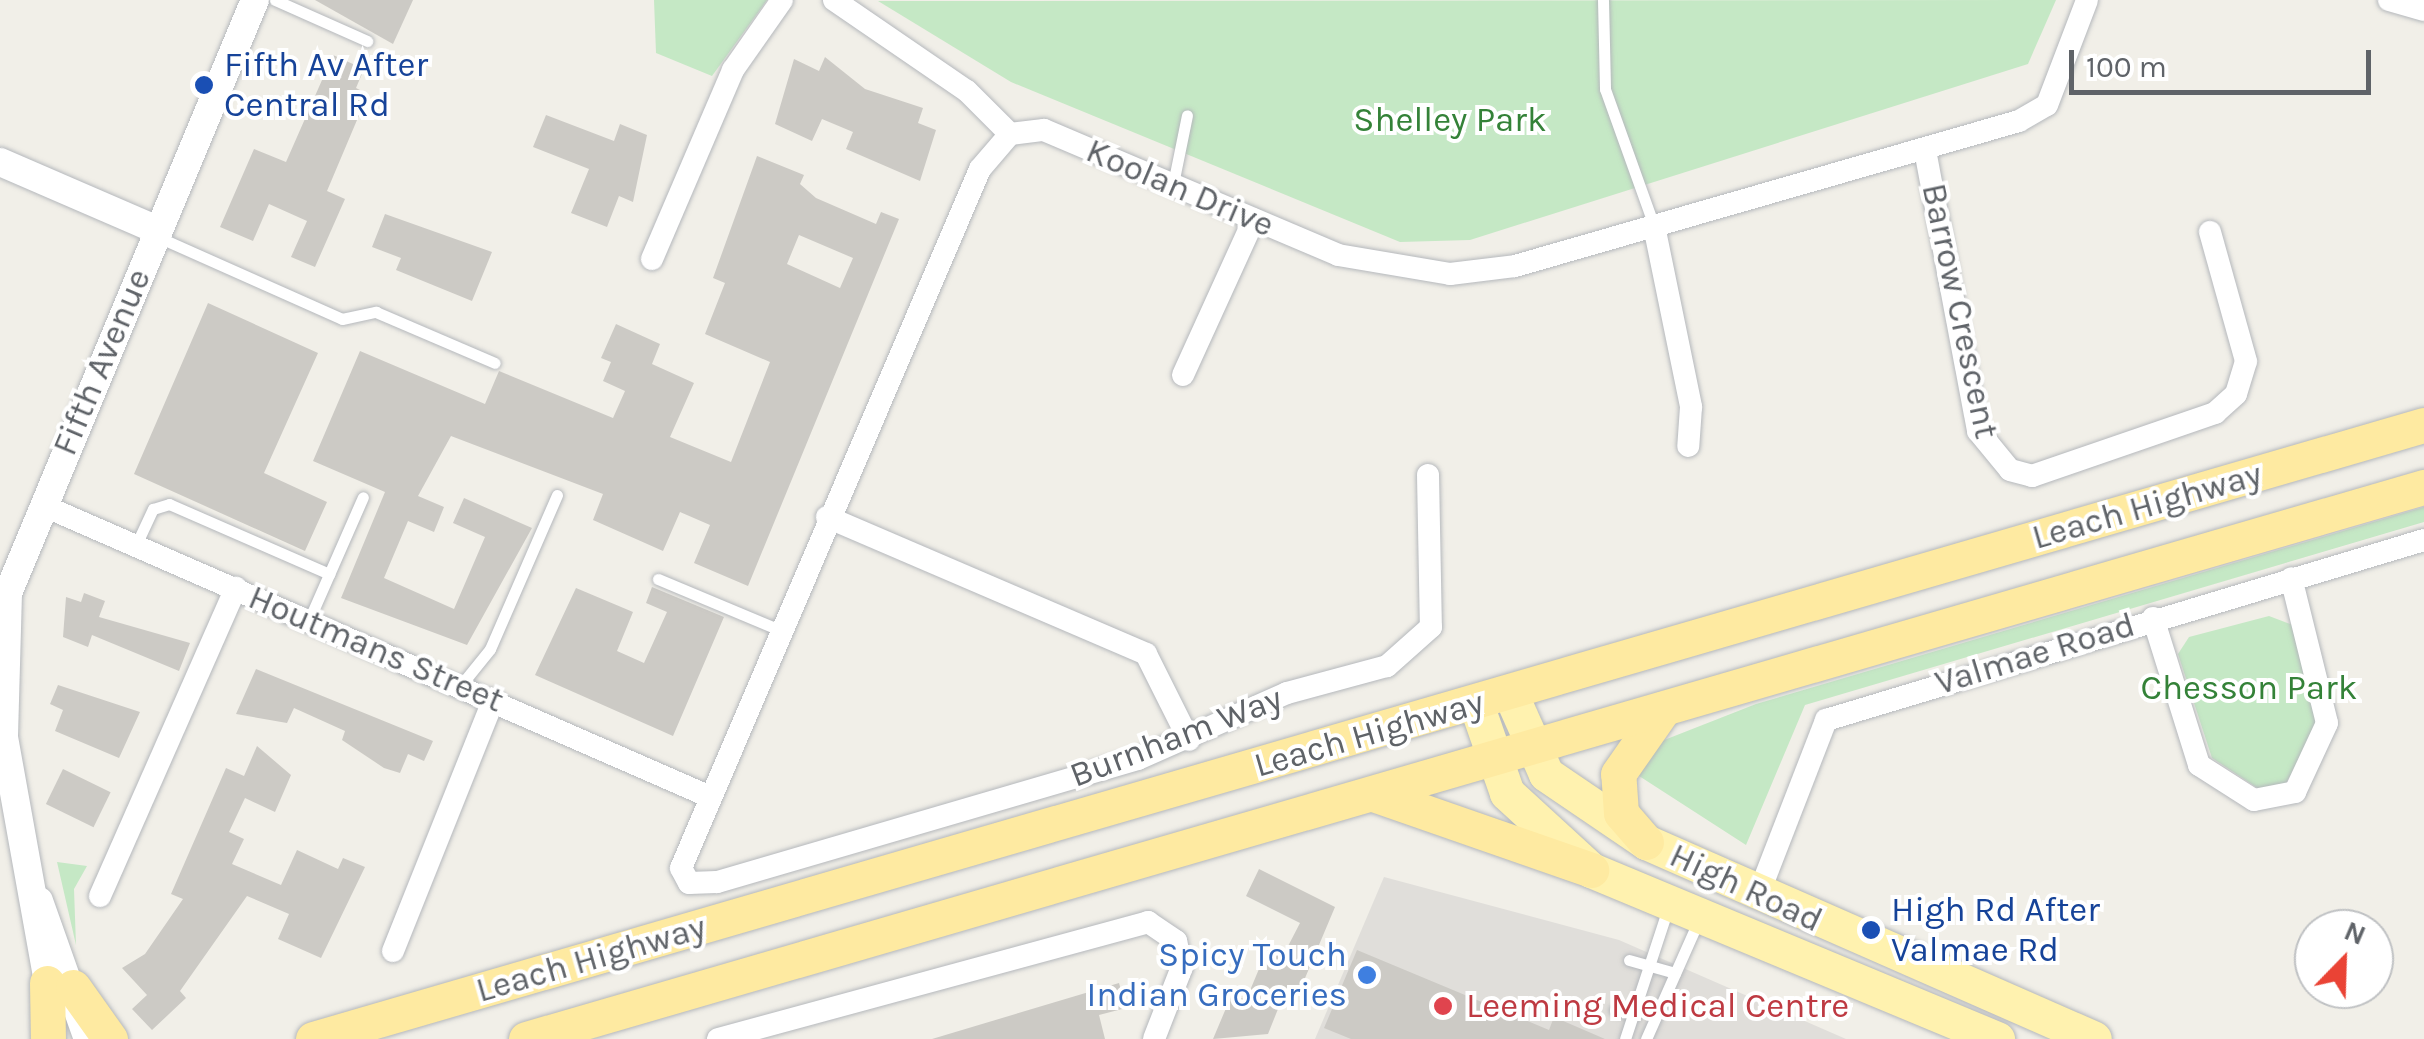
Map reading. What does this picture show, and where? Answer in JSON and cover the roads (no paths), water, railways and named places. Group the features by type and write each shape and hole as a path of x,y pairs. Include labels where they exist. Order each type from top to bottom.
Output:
{"highway":[{"name":"Leach Highway","path":"313,1039 1511,695 2424,426"},
{"name":"Leach Highway","path":"526,1039 2424,486"},
{"path":"1646,842 1621,813 1618,774 1665,708"},
{"path":"1368,794 1453,815 1592,870"},
{"path":"48,1039 60,985"},
{"path":"60,985 110,1039"}],"main road":[{"name":"High Road","path":"1511,695 1526,748 1546,774 1646,842 2094,1039"},
{"name":"High Road","path":"1476,704 1492,759 1520,812 1592,870 1686,907 1960,1030"}],"street":[{"name":"Fifth Avenue","path":"88,1039 60,985 31,886 2,736 8,593 256,0"},
{"path":"652,260 734,70 782,0"},
{"path":"708,796 980,169 1010,134 967,91 834,0"},
{"name":"Koolan Drive","path":"1010,134 1044,130 1338,256 1421,273 1515,266 1926,150 2046,104 2088,0"},
{"path":"2389,0 2424,10"},
{"name":"Barrow Crescent","path":"1926,150 1978,430 2010,470 2032,476 2215,413 2236,394 2246,361 2210,232"},
{"path":"0,162 156,233"},
{"path":"1183,376 1254,218"},
{"path":"1654,226 1691,407 1688,446"},
{"name":"Burnham Way","path":"708,796 681,868 689,883 704,884 1189,740 1287,693 1387,666 1424,640 1433,612 1428,475"},
{"name":"Houtmans Street","path":"42,505 494,699 708,796"},
{"path":"827,517 1146,654 1189,740"},
{"name":"Valmae Road","path":"1759,893 1826,720 2153,618 2424,540"},
{"path":"2153,618 2199,764 2254,800 2294,792 2327,723 2291,578"},
{"path":"100,896 236,588"},
{"path":"393,951 494,699"},
{"path":"718,1039 796,1029 1148,922 1176,942 1182,967 1154,1039"},
{"path":"1920,965 1960,1030"},
{"name":"Fifth Avenue","path":"60,985 62,1039"}],"lane":[{"path":"275,0 366,40"},
{"path":"1603,0 1603,98 1654,226"},
{"path":"1172,185 1187,115"},
{"path":"156,233 342,319 376,312 495,363"},
{"path":"461,685 490,648 557,495"},
{"path":"309,620 364,497"},
{"path":"136,545 153,509 170,504 329,574"},
{"path":"658,579 780,630"},
{"path":"1624,1039 1652,963 1686,907"},
{"path":"1646,1039 1675,972 1686,907"},
{"path":"1629,960 1675,972"},
{"path":"1615,1010 1636,1014"}],"place":[{"name":"Fifth Av After Central Rd","path":"204,85"},
{"name":"High Rd After Valmae Rd","path":"1871,930"},
{"name":"Spicy Touch Indian Groceries","path":"1367,975"},
{"name":"Leeming Medical Centre","path":"1443,1006"}],"park label":[{"name":"Shelley Park","path":"1450,120"},
{"name":"Chesson Park","path":"2249,688"}]}
